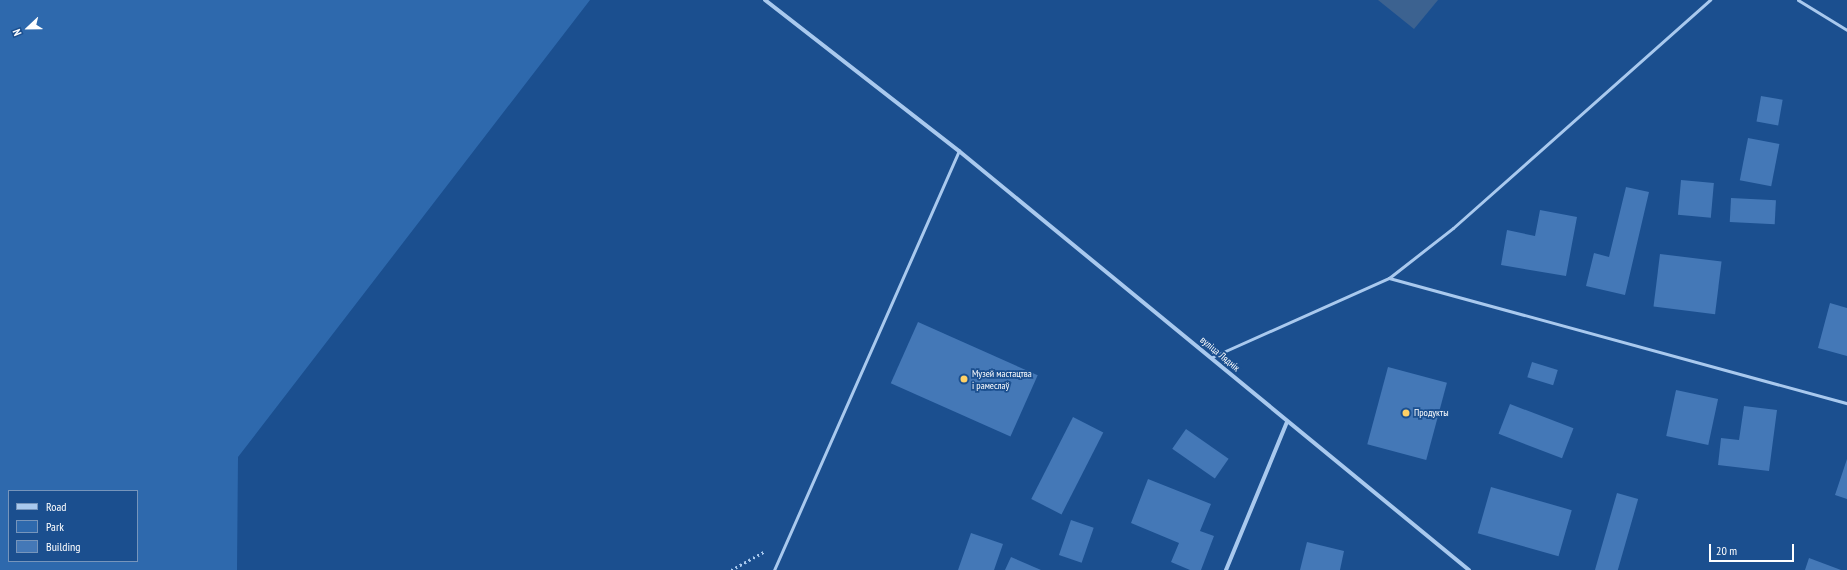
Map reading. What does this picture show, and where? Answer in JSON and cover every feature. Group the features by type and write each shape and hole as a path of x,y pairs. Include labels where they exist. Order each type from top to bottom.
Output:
{"street":[{"name":"вуліца Ляднік","path":"765,0 959,151 1469,570"},
{"path":"1226,570 1287,422"}],"lane":[{"path":"1212,358 1389,278 1453,228 1710,0"},
{"path":"1798,0 1847,30"},
{"path":"774,570 959,151"},
{"path":"1389,278 1847,403"}],"path":[{"path":"732,570 787,539"}],"green space":[{"path":"0,0 590,0 238,457 237,570 0,570"}],"shaded area":[{"path":"1378,0 1438,0 1414,29"}],"building":[{"path":"1761,96 1783,100 1778,125 1756,122"},
{"path":"1748,138 1779,144 1771,186 1740,180"},
{"path":"1681,180 1714,183 1711,218 1678,215"},
{"path":"1626,187 1649,192 1625,295 1586,286 1594,253 1609,257"},
{"path":"1731,198 1776,200 1775,224 1730,222"},
{"path":"1540,210 1577,217 1566,276 1501,265 1507,230 1535,236"},
{"path":"1660,254 1722,262 1715,314 1654,307"},
{"path":"1830,303 1847,308 1847,356 1818,348"},
{"name":"Музей мастацтва і рамеслаў","path":"918,322 1038,375 1010,436 891,383"},
{"path":"1532,362 1558,370 1553,385 1527,377"},
{"name":"Продукты","path":"1388,367 1447,383 1426,460 1367,444"},
{"path":"1676,390 1718,399 1708,445 1666,436"},
{"path":"1510,404 1573,428 1562,458 1499,434"},
{"path":"1744,406 1777,410 1769,471 1718,465 1721,438 1739,440"},
{"path":"1073,417 1103,432 1062,514 1031,499"},
{"path":"1186,429 1229,459 1215,478 1172,449"},
{"path":"1847,459 1847,499 1835,495"},
{"path":"1148,479 1211,504 1200,531 1214,536 1201,570 1190,570 1171,562 1179,543 1131,523"},
{"path":"1491,487 1572,510 1559,556 1478,533"},
{"path":"1617,493 1638,499 1618,570 1595,570"},
{"path":"1071,520 1094,528 1082,563 1059,555"},
{"path":"971,533 1003,544 994,570 958,570"},
{"path":"1307,542 1344,551 1340,570 1300,570"},
{"path":"1011,557 1041,570 1005,570"},
{"path":"1809,558 1841,570 1805,570"}],"place":[{"name":"Музей мастацтва і рамеслаў","path":"964,379"},
{"name":"Продукты","path":"1406,413"}]}
